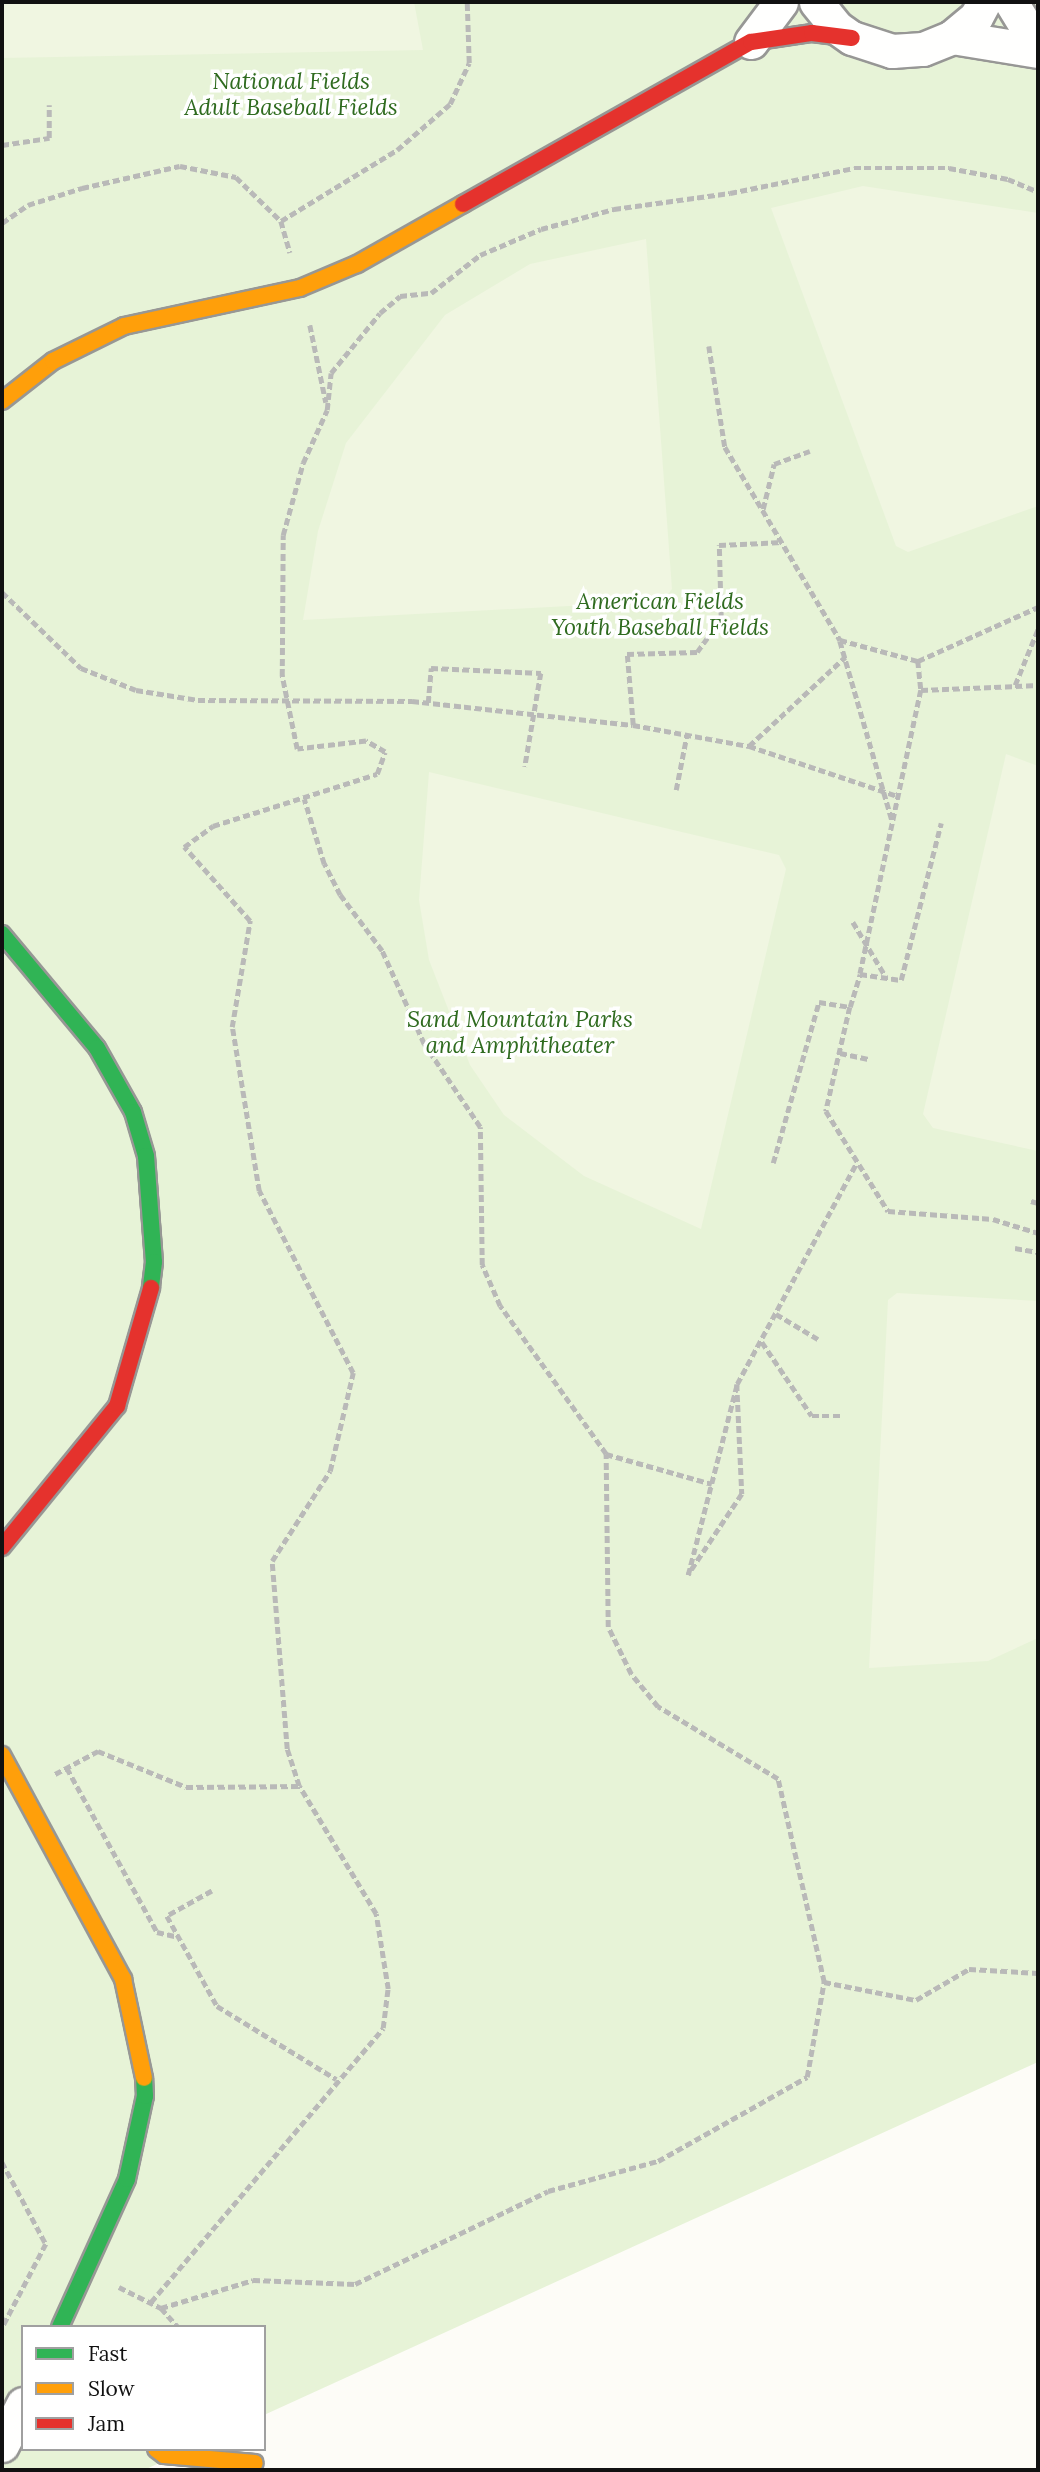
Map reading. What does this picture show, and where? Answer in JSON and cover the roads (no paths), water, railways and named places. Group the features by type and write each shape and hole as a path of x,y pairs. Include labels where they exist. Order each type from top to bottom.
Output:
{"street":[{"path":"751,42 781,2"},
{"path":"816,2 836,27 852,37 892,51 923,49 952,37 976,17 984,2"},
{"path":"1011,2 1038,49"},
{"path":"2,401 53,361 124,326 300,288 357,264 751,42 812,33 852,37"},
{"path":"952,37 1038,49"},
{"path":"2,934 97,1048 133,1112 146,1156 154,1262 148,1309 117,1406 2,1546"},
{"path":"2,1755 123,1979 143,2060 145,2096 127,2179 61,2325"},
{"path":"2,2445 21,2408"},
{"path":"160,2452 254,2461"}],"park label":[{"name":"National Fields Adult Baseball Fields","path":"291,94"},
{"name":"American Fields Youth Baseball Fields","path":"660,614"},
{"name":"Sand Mountain Parks and Amphitheater","path":"520,1032"}]}
